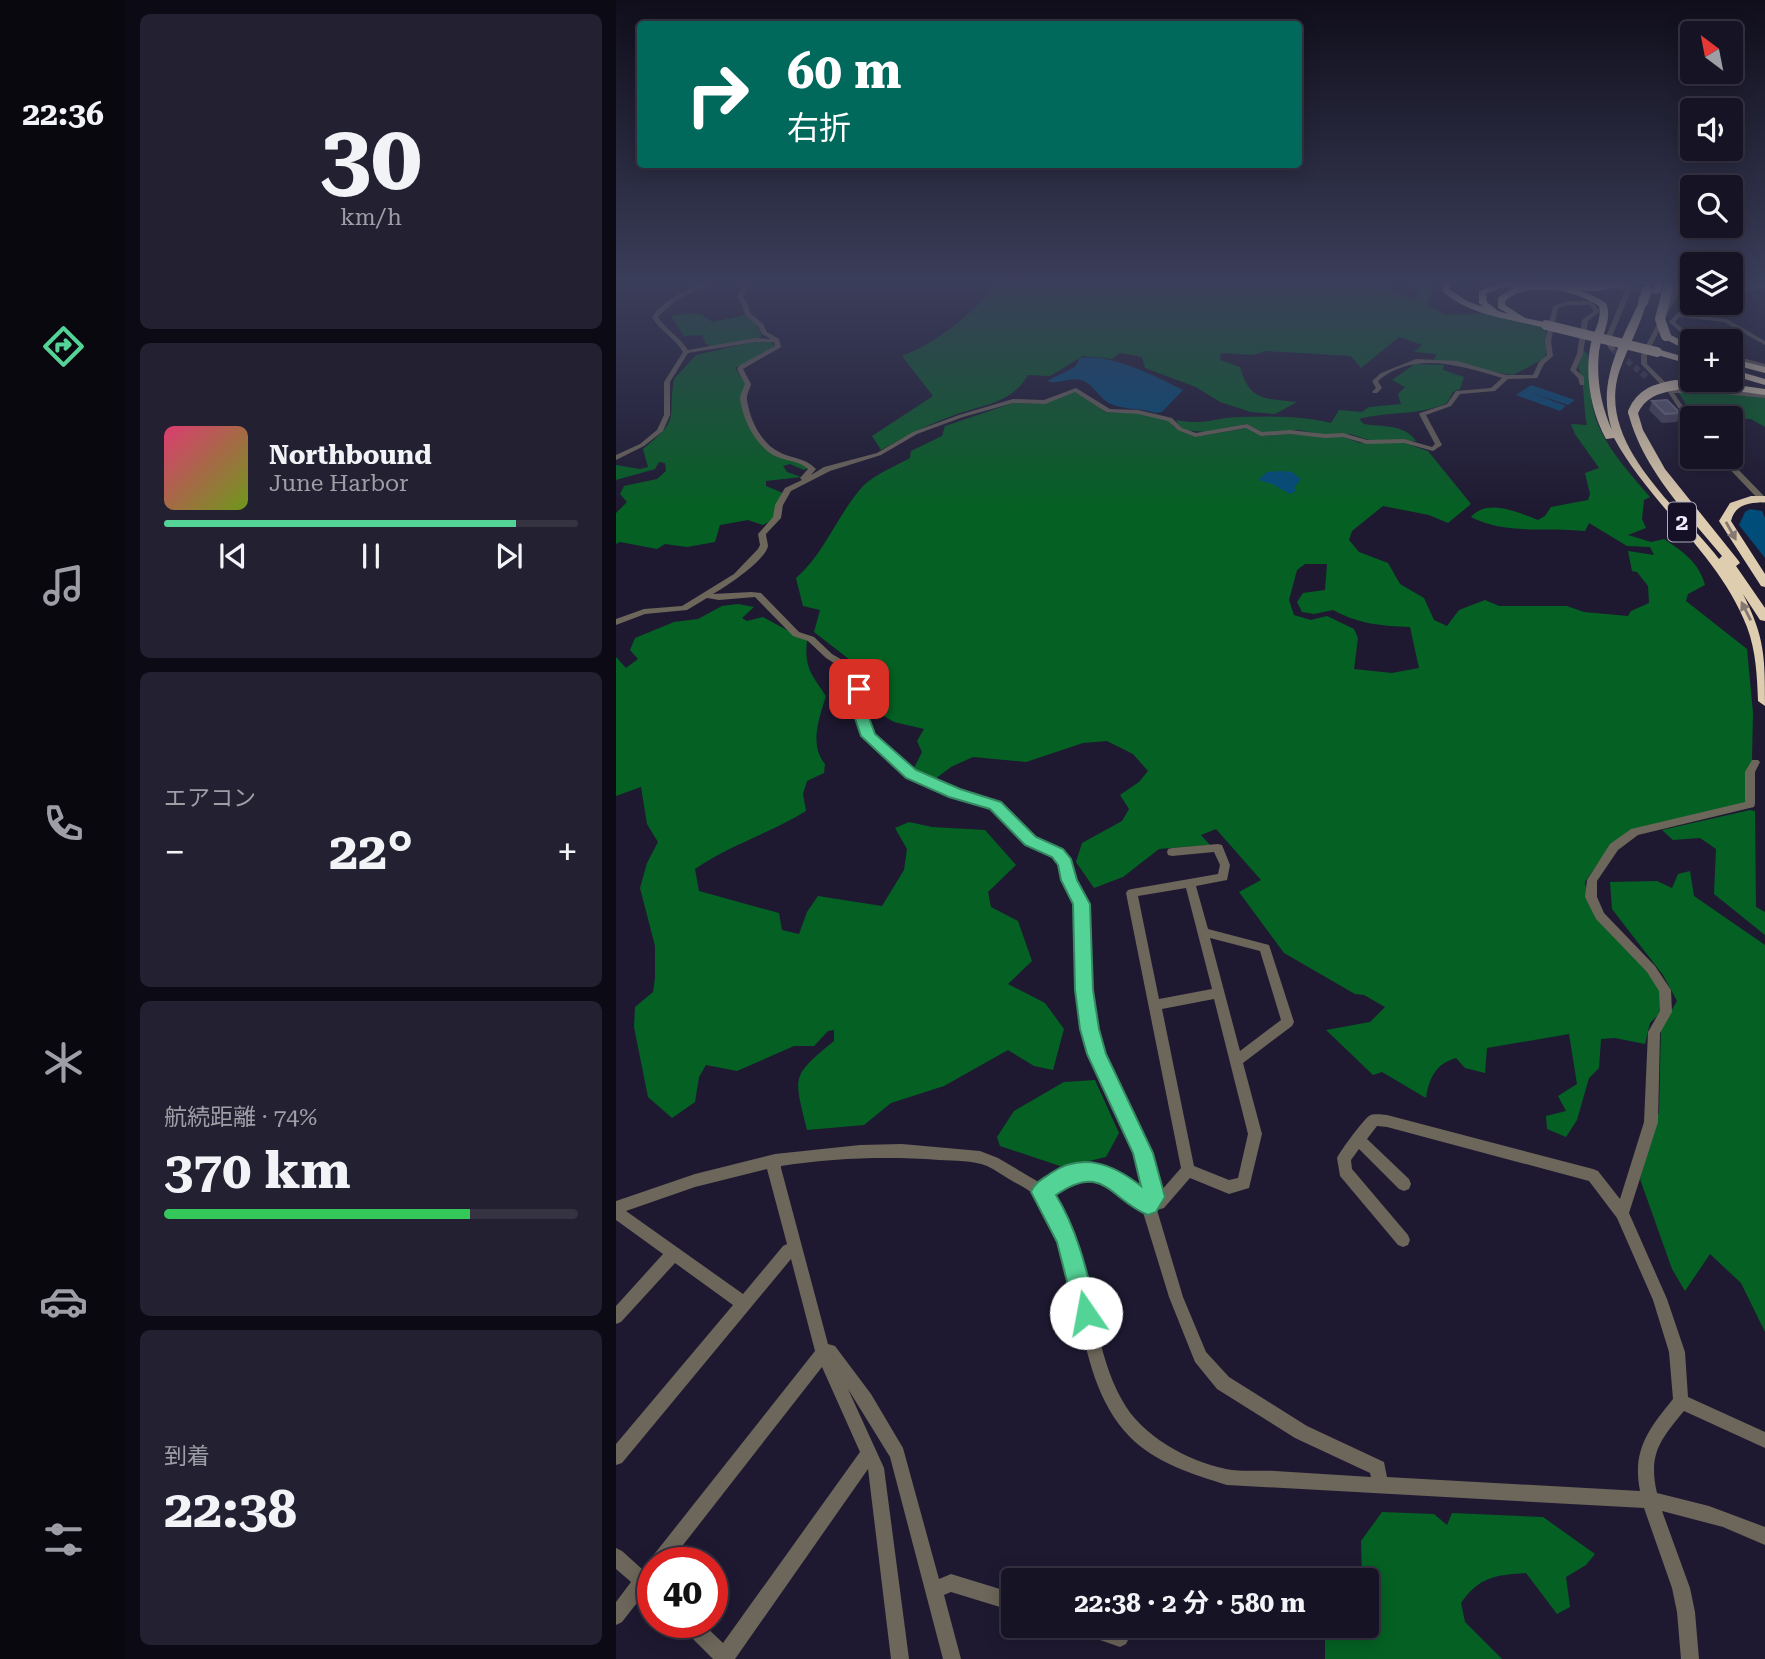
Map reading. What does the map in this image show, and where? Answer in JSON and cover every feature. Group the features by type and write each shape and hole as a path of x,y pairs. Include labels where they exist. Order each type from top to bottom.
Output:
{"highway":[{"path":"1595,357 1600,416 1617,450 1697,541"},
{"path":"1595,379 1600,357"},
{"name":"2","path":"1621,357 1614,372 1610,394 1612,417 1630,457 1727,579 1751,620 1762,660 1765,701"},
{"name":"2","path":"1630,357 1622,383 1621,404 1627,430 1653,474 1731,567 1765,617"},
{"path":"1743,362 1765,368"},
{"path":"1743,375 1765,381"},
{"path":"1765,394 1708,384 1673,388 1644,395 1636,402 1633,412 1642,438 1661,472 1689,510 1743,573 1765,608"},
{"path":"1764,500 1737,503 1728,510 1725,521 1765,583"}],"street":[{"path":"616,458 642,445 660,431 667,415 667,382 683,357"},
{"path":"616,622 645,612 684,608 737,576 762,550 762,534 777,519 784,496 812,469 805,461 774,452 752,427 743,398 748,384 740,369 761,357"},
{"path":"1375,392 1378,388 1375,381 1382,374 1416,361 1457,363 1506,377 1530,377 1538,374 1539,367 1549,357"},
{"path":"1579,357 1573,370 1581,377 1582,384"},
{"path":"1644,357 1644,364 1673,388 1682,406"},
{"path":"803,480 836,466 879,454 915,433 961,416 1013,401 1045,402 1076,390 1108,411 1138,412 1170,419 1180,429 1195,435 1247,426 1261,434 1290,432 1343,435 1367,442 1404,441 1433,449 1439,445 1423,415 1449,405 1458,392 1493,390 1506,377"},
{"path":"1647,377 1680,417"},
{"path":"1734,469 1764,500"},
{"path":"706,595 723,598 749,593 758,595 796,634 811,639 846,666 859,689 857,704 869,736 878,746 911,774 954,793 995,806 1017,831 1030,841 1058,853 1066,863 1069,880 1082,904 1084,990 1090,1029 1097,1054 1143,1153 1154,1197 1148,1205"},
{"path":"1622,1213 1651,1122 1654,1032 1666,1012 1665,990 1651,969 1600,916 1591,897 1592,880 1614,847 1635,832 1750,804 1751,772 1755,762"},
{"path":"1172,852 1218,848 1225,865 1223,877 1132,893 1188,1170"},
{"path":"1188,1170 1229,1187 1244,1183 1255,1134 1190,883"},
{"path":"1203,932 1265,948 1288,1022 1236,1061"},
{"path":"1155,1006 1219,993"},
{"path":"1403,1240 1345,1171 1344,1158 1374,1120 1387,1121 1593,1176 1622,1213 1660,1299 1677,1352 1681,1402 1663,1424 1648,1450 1647,1471 1650,1500 1685,1604 1690,1659"},
{"path":"1358,1139 1404,1184"},
{"path":"744,1304 619,1214 617,1207 662,1190 775,1160 819,1154 915,1150 986,1159 1042,1192 1061,1223 1075,1261 1097,1365 1110,1397 1129,1427 1160,1451 1193,1468 1227,1477 1650,1500 1694,1509 1765,1536"},
{"path":"775,1160 774,1168 823,1353 876,1468 900,1659"},
{"path":"1148,1205 1159,1203 1188,1170"},
{"path":"1042,1192 1065,1176 1080,1171 1100,1172 1122,1184 1148,1205 1176,1297 1200,1357 1223,1383 1301,1432 1378,1468 1380,1485"},
{"path":"616,1457 788,1251 795,1247"},
{"path":"616,1317 674,1253"},
{"path":"671,1547 823,1353 830,1351 865,1400 897,1454 952,1659"},
{"path":"1681,1402 1765,1440"},
{"path":"705,1638 726,1658 869,1454"},
{"path":"616,1558 637,1572"},
{"path":"934,1590 951,1583 1001,1598"},
{"path":"616,1616 637,1594"}],"green space":[{"path":"694,357 755,357 735,368 746,384 748,421 771,451 810,467 804,470 790,464 783,466 787,472 801,477 766,481 766,486 783,493 772,520 763,525 748,520 720,525 715,542 687,547 665,544 657,549 620,542 616,544 616,513 627,502 620,494 624,486 657,479 666,471 665,463 659,462 655,469 616,480 616,465 640,469 648,467 643,449 668,424 674,379"},
{"path":"903,357 1081,357 1050,376 1028,375 1013,393 1004,398 934,423 881,450 872,436 933,396"},
{"path":"1142,357 1220,357 1220,360 1240,367 1249,387 1260,396 1297,402 1275,414 1251,412 1220,402 1196,387 1145,368"},
{"path":"1352,357 1374,357 1361,368"},
{"path":"1435,357 1544,357 1513,375 1433,361"},
{"path":"1581,357 1588,357 1592,402 1602,433 1616,456 1650,497 1644,500 1642,519 1646,528 1628,535 1651,542 1664,539 1683,553 1699,570 1705,585 1688,594 1686,601 1747,649 1753,713 1752,760 1746,803 1655,824 1608,849 1585,882 1598,917 1652,974 1661,992 1662,1011 1650,1023 1645,1044 1615,1038 1601,1039 1599,1068 1589,1078 1577,1120 1566,1137 1547,1129 1546,1116 1566,1111 1558,1096 1577,1084 1569,1034 1487,1048 1485,1073 1465,1068 1456,1058 1449,1061 1434,1073 1426,1098 1382,1072 1373,1075 1326,1030 1370,1022 1385,1007 1364,995 1355,994 1284,953 1239,892 1261,880 1216,829 1201,835 1210,845 1159,849 1123,877 1094,888 1076,862 1082,843 1122,821 1129,809 1120,795 1139,782 1148,771 1133,754 1107,741 1083,743 1026,762 973,757 951,767 935,779 913,770 922,752 917,741 924,729 894,722 870,708 865,683 854,663 814,632 820,610 803,606 796,578 815,557 854,497 868,482 910,458 911,451 942,436 945,426 1013,403 1042,404 1074,391 1081,393 1105,412 1139,413 1168,420 1174,427 1194,437 1247,428 1265,436 1288,434 1344,437 1360,443 1404,443 1428,451 1471,504 1448,523 1429,515 1383,506 1352,531 1349,540 1359,552 1388,563 1400,584 1424,598 1434,620 1447,626 1459,610 1485,600 1499,606 1567,606 1584,612 1628,616 1631,611 1649,603 1648,586 1637,572 1632,571 1628,551 1654,555 1650,547 1627,546 1589,523 1585,531 1527,529 1484,523 1471,517 1478,511 1494,507 1538,520 1545,516 1551,507 1588,500 1590,494 1585,473 1599,468 1571,424 1587,425 1582,379 1578,367","holes":["1305,564 1327,564 1325,590 1303,593 1297,602 1302,612 1314,614 1333,610 1371,623 1410,627 1419,668 1392,673 1354,669 1358,638 1354,629 1327,616 1311,620 1294,615 1289,600 1297,570"]},
{"path":"1415,364 1444,365 1443,370 1464,377 1460,389 1453,392 1447,403 1436,407 1359,419 1364,424 1399,429 1416,441 1369,440 1350,434 1328,436 1299,430 1264,433 1247,424 1206,432 1182,430 1176,420 1203,422 1233,417 1275,417 1331,423 1339,410 1362,412 1369,407 1401,404 1398,394 1405,387 1392,380"},
{"path":"1678,392 1725,393 1765,398 1765,427 1751,419 1743,419 1743,406 1687,406"},
{"path":"738,604 754,607 742,618 747,621 763,617 807,641 808,665 826,696 816,740 825,764 824,773 807,781 803,794 806,811 695,869 699,891 779,913 782,930 799,934 807,912 818,896 882,906 904,870 907,849 895,828 909,822 932,827 985,830 1016,865 988,892 991,907 1018,921 1032,961 1008,984 1045,1003 1064,1029 1053,1070 1034,1066 1008,1050 944,1086 891,1103 864,1125 807,1130 798,1088 799,1079 809,1062 834,1041 834,1030 828,1031 814,1046 794,1046 737,1071 706,1065 699,1077 695,1102 672,1118 648,1097 634,1027 635,1007 653,992 655,978 655,946 640,888 647,863 658,842 647,824 641,787 616,796 616,657 626,668 638,659 630,650 635,638 674,622 698,619 722,606"},
{"path":"1755,811 1756,907 1765,912 1765,935 1714,894 1716,849 1700,838 1673,840 1662,830"},
{"path":"1690,871 1694,896 1765,945 1765,1332 1741,1283 1710,1254 1685,1291 1672,1269 1640,1179 1659,1112 1661,1028 1677,1001 1663,975 1612,909 1610,882 1657,881 1672,888 1678,874"},
{"path":"1095,1080 1119,1133 1106,1157 1063,1167 1000,1146 997,1137 1014,1111 1064,1082"},
{"path":"1382,1512 1434,1514 1447,1525 1452,1513 1543,1517 1595,1554 1586,1565 1566,1577 1570,1607 1557,1614 1526,1573 1489,1579 1468,1594 1461,1603 1465,1622 1502,1659 1325,1659 1327,1638 1379,1638 1379,1568 1362,1568 1361,1541"}],"water":[{"path":"1080,358 1106,359 1120,363 1183,390 1162,412 1156,413 1111,404 1081,380 1047,381 1075,367"},
{"path":"1531,385 1575,400 1568,405 1532,393 1566,406 1560,411 1516,395"},
{"path":"1267,472 1292,472 1301,479 1294,488 1296,491 1290,494 1258,480"},
{"path":"1750,509 1762,511 1765,518 1765,558 1739,525 1745,512"}],"building":[{"path":"1667,400 1680,413 1665,414 1652,401"}],"tunnel":[{"path":"1623,357 1647,377"}],"route":[{"path":"859,689 857,704 869,736 878,746 911,774 954,793 995,806 1017,831 1030,841 1058,853 1066,863 1069,880 1082,904 1084,990 1090,1029 1097,1054 1143,1153 1154,1197 1148,1205 1122,1184 1100,1172 1080,1171 1065,1176 1042,1192 1061,1223 1075,1261 1086,1313"}]}
